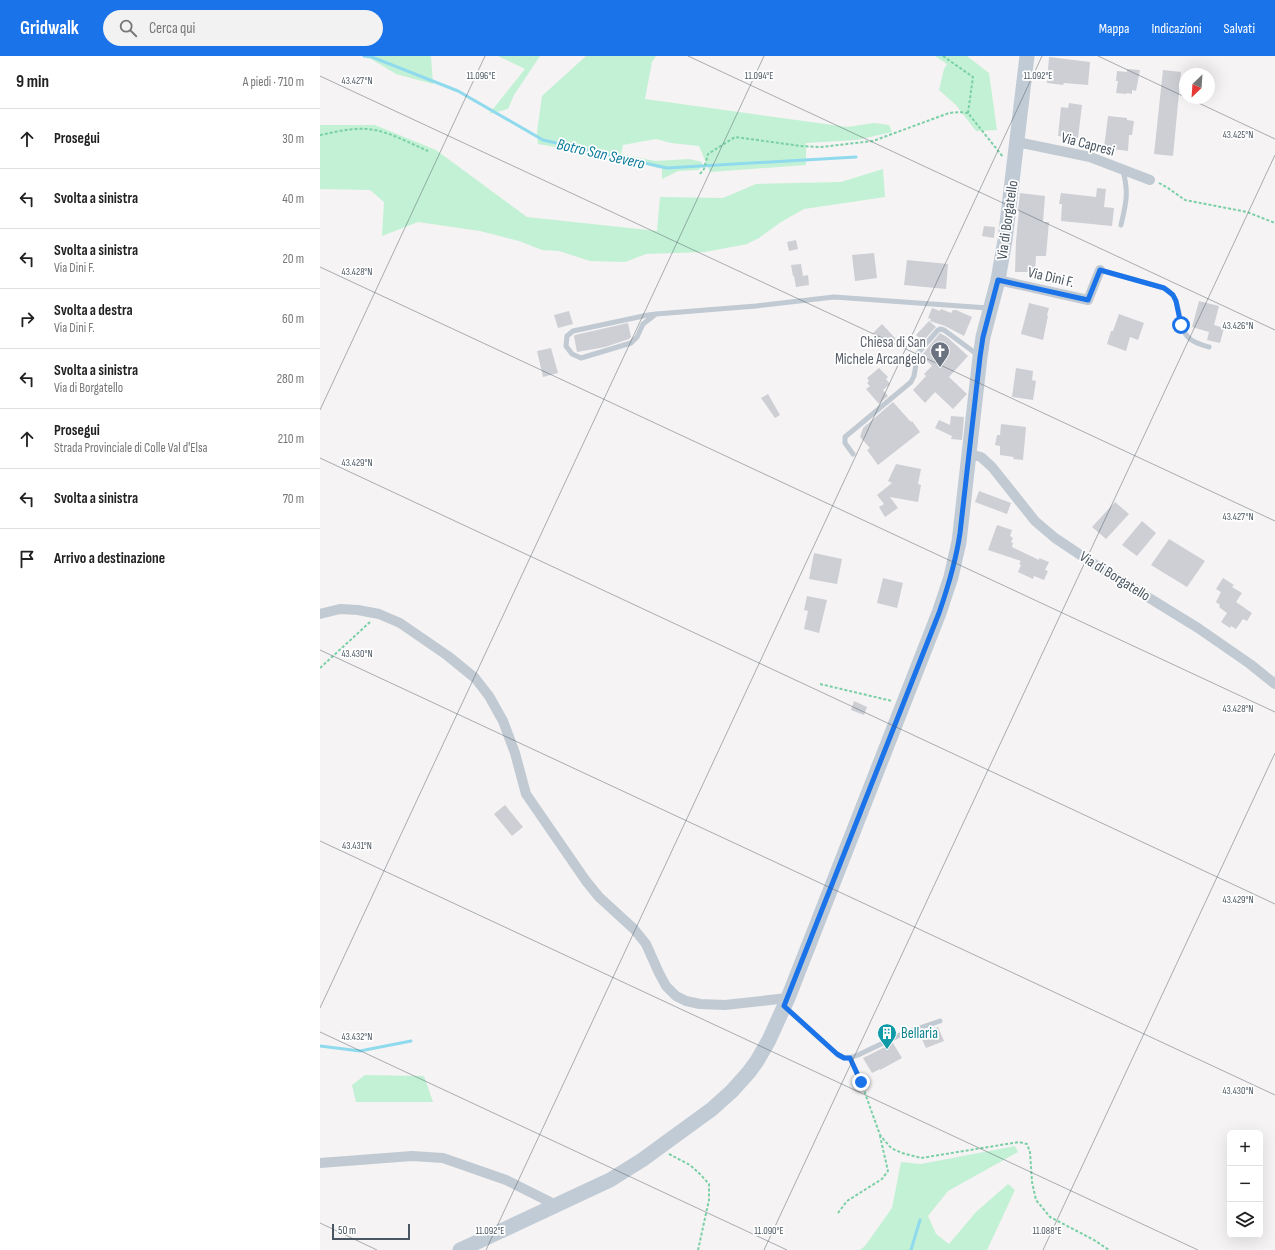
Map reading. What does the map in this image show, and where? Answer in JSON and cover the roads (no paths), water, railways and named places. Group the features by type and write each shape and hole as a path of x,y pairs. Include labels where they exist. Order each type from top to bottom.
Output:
{"main road":[{"name":"Via di Borgatello","path":"460,1250 610,1180 630,1168 712,1109 744,1078 761,1055 786,1002 939,613 953,570 961,526 983,337 998,280 1005,240 1027,56"}],"street":[{"name":"Via Capresi","path":"1017,142 1090,158 1150,180"},
{"name":"Via Dini F.","path":"998,280 1088,300 1100,270"},
{"name":"Via di Borgatello","path":"969,454 981,457 992,467 1031,516 1039,525 1055,538 1094,564 1198,628 1250,664 1275,684"},
{"path":"320,614 340,610 358,610 379,614 400,623 448,656 475,678 489,696 503,721 513,746 526,794 586,881 599,897 634,929 646,944 666,986 676,996 686,1001 700,1004 725,1005 786,1002"},
{"path":"320,1163 412,1156 443,1158 506,1180 556,1205"}],"lane":[{"path":"1121,224 1127,197 1123,169"},
{"path":"1100,270 1167,290 1173,295 1176,301 1181,325 1187,336 1194,342 1209,347"},
{"path":"656,314 643,324 637,338 631,343 581,358 572,354 566,346 567,336 573,331 648,314 756,306 834,297 991,308"},
{"path":"853,454 846,443 845,437 911,382 914,376 918,353 938,330 944,330 980,357"},
{"path":"786,1002 837,1054 844,1058 850,1058 902,1034 940,1021"}],"waterway":[{"name":"Botro San Severo","path":"364,56 372,57 458,91 543,140 667,168 856,157"},
{"path":"320,1046 360,1051 411,1041"},
{"path":"911,1250 920,1220"}],"place":[{"name":"Chiesa di San Michele Arcangelo","path":"940,368"},
{"name":"Bellaria","path":"887,1050"}]}
